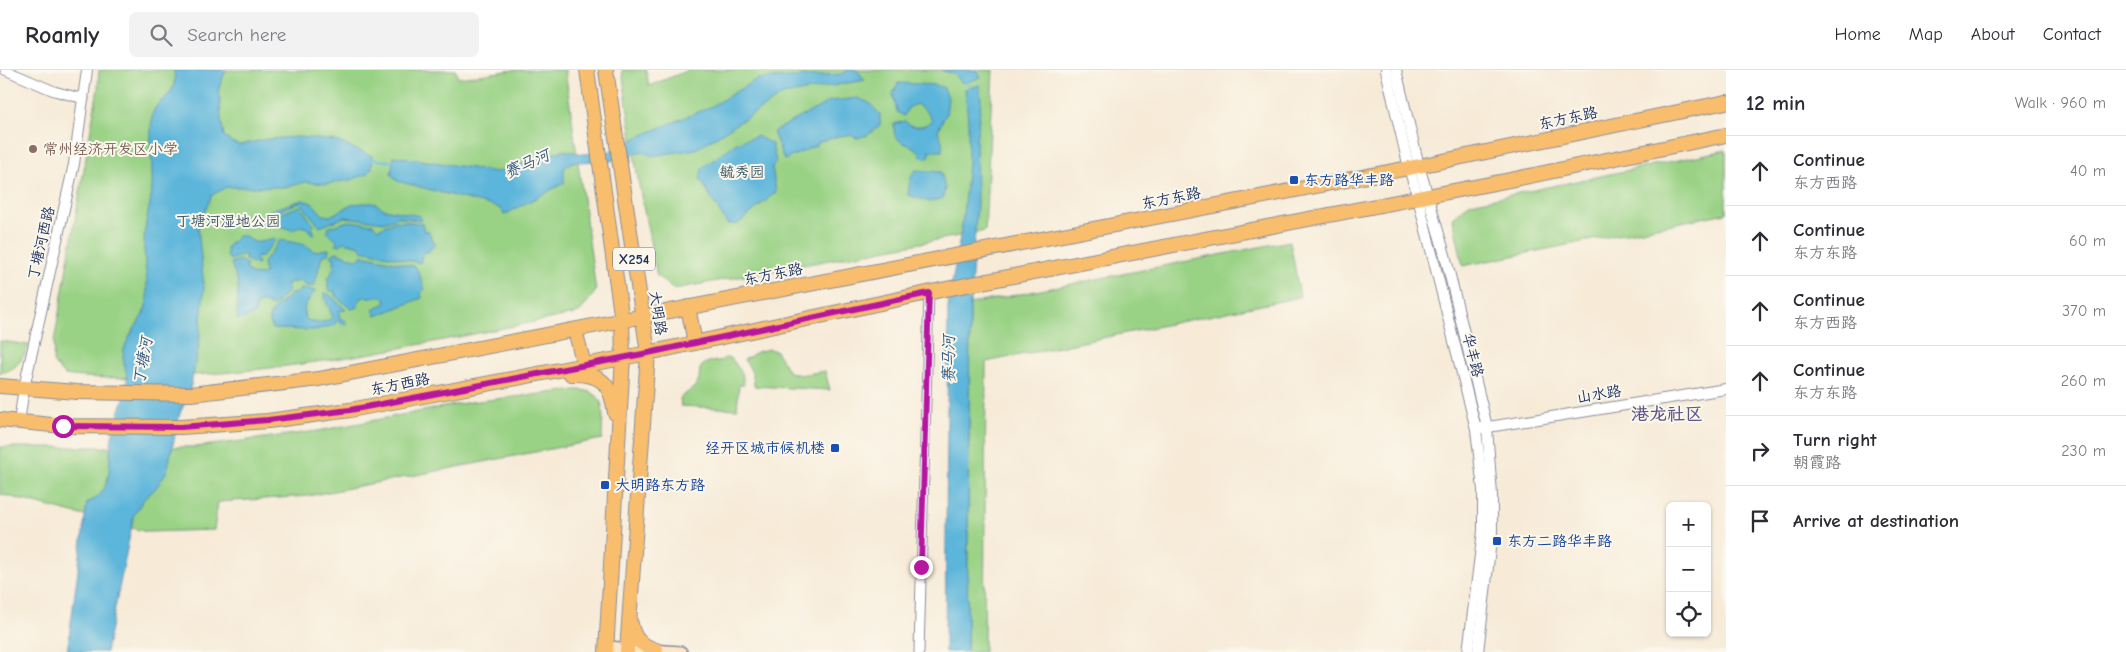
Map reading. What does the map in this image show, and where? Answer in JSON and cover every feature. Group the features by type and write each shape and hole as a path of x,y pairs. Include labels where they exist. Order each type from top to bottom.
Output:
{"main road":[{"name":"X254","path":"588,70 622,321 623,357 606,649"},
{"name":"大明路","path":"606,70 648,353 628,650"},
{"name":"东方东路","path":"622,321 1414,167 1726,102"},
{"path":"623,357 991,280 1424,197 1726,135"},
{"path":"688,307 695,343"},
{"name":"东方西路","path":"24,388 121,393 191,394 319,379 622,321"},
{"path":"576,330 584,365"},
{"name":"东方西路","path":"19,422 63,426 181,427 268,420 350,410 623,357"},
{"path":"530,376 587,374 606,384 613,397 618,435"},
{"path":"0,386 24,388"},
{"path":"0,420 19,422"},
{"path":"630,617 633,634 637,641 656,650"},
{"path":"606,649 681,652"}],"street":[{"path":"5,70 54,91 84,99"},
{"name":"丁塘河西路","path":"19,422 24,388 74,164 87,70"},
{"name":"华丰路","path":"1386,70 1424,197 1487,427 1492,495 1492,532 1478,652"},
{"name":"华丰路","path":"1396,70 1414,167"},
{"name":"华丰路","path":"1424,197 1476,429 1483,490 1483,531 1468,652"},
{"path":"919,652 935,292"},
{"name":"山水路","path":"1476,429 1726,389"}],"green space":[{"name":"丁塘河湿地公园","path":"99,70 456,70 458,78 514,70 565,70 596,291 579,313 378,352 225,373 105,378 64,375 53,362 54,342 98,88"},
{"name":"毓秀园","path":"622,70 646,70 649,86 689,70 993,70 985,231 674,289 657,276 638,180"},
{"path":"1726,150 1726,213 1463,266 1453,219 1459,211 1471,203"},
{"path":"1290,241 1300,297 986,362 984,652 967,652 970,304"},
{"path":"0,341 29,345 15,367 0,373"},
{"path":"769,349 776,351 789,372 800,375 825,371 830,390 754,386 752,372 744,360 757,352"},
{"path":"725,358 731,358 742,373 744,385 739,385 737,409 681,406 680,398 692,389 699,380 701,367 708,362 720,361"},
{"path":"576,390 587,391 599,399 603,413 602,439 308,496 218,502 214,530 147,532 0,494 0,447 196,447 318,431 470,402"}],"water":[{"name":"丁塘河","path":"174,70 226,70 219,88 221,119 224,136 231,142 239,145 268,139 299,137 336,141 372,156 372,167 368,174 350,180 327,184 306,182 288,187 227,187 212,195 198,227 204,288 199,345 189,394 180,413 167,471 156,488 143,500 134,515 106,652 67,652 87,503 96,498 106,483 112,437 127,382 123,359 124,348 146,307 144,243 152,187 152,118 157,106 170,93 173,87 175,80"},
{"path":"849,70 857,70 865,80 783,95 696,149 652,156 642,151 611,161 572,162 564,168 564,183 504,215 503,211 497,207 397,181 391,174 394,156 497,172 563,150 583,154 612,151 638,137 712,106 757,79 841,74"},
{"path":"940,70 977,70 981,78 962,83 955,74"},
{"path":"898,83 936,85 944,88 948,98 946,115 938,131 942,141 942,151 930,151 929,158 921,157 918,151 900,141 894,132 894,124 905,121 908,124 918,126 932,121 926,111 916,104 908,108 904,116 897,112 893,94"},
{"path":"980,85 981,101 976,142 977,203 970,304 967,652 945,652 948,307 962,225 968,163 968,120 965,89"},
{"path":"858,98 869,103 880,114 880,125 868,135 857,138 850,135 839,136 817,143 817,145 784,160 773,132 830,101"},
{"path":"757,136 772,144 776,162 772,167 776,192 738,224 727,224 700,179 702,168 738,142"},
{"path":"915,170 941,172 945,188 943,198 930,202 908,195 910,180"},
{"path":"302,200 312,203 323,215 330,216 353,204 375,203 384,209 420,216 422,220 401,218 401,216 384,222 345,217 320,227 300,202 272,214 273,222 268,222 265,217 271,210"},
{"path":"300,206 314,225 312,228 315,234 301,226 292,230 277,225 277,215"},
{"path":"348,221 373,224 378,229 396,221 422,223 424,231 428,231 435,244 428,252 422,255 420,263 362,250 360,246 344,242 340,245 336,244 337,241 327,232 329,227"},
{"path":"238,236 246,236 256,242 276,239 261,258 258,256 255,259 259,263 257,265 244,259 246,258 245,254 230,260 227,256 227,247"},
{"path":"280,240 306,245 314,251 329,249 328,254 322,256 314,287 304,285 301,281 287,283 288,291 274,306 264,302 257,304 254,315 237,320 238,283 231,263 238,260 247,264 246,269 252,274 261,275 265,273 263,263"},
{"path":"336,252 356,259 362,257 362,255 414,266 425,289 421,293 422,298 376,316 373,309 386,303 384,297 363,297 358,303 358,307 351,309 335,296 335,292 328,290 328,278 334,263 334,258 331,256"},
{"path":"301,289 315,291 304,309 305,317 308,320 311,322 321,322 333,317 325,299 325,293 330,295 346,310 339,311 340,319 345,320 346,324 342,325 340,321 336,321 335,325 314,330 272,329 269,317 274,309 292,293 296,294"}],"waterway":[{"name":"赛马河","path":"966,80 972,91"},
{"name":"赛马河","path":"371,159 395,162"}],"place":[{"name":"常州经济开发区小学","path":"33,149"},
{"name":"东方路华丰路","path":"1294,180"},
{"name":"经开区城市候机楼","path":"835,448"},
{"name":"大明路东方路","path":"605,485"},
{"name":"东方二路华丰路","path":"1497,541"}],"district":[{"name":"港龙社区","path":"1667,414"}],"route":[{"path":"63,426 181,427 268,420 350,410 648,353 929,293 921,567"}]}
